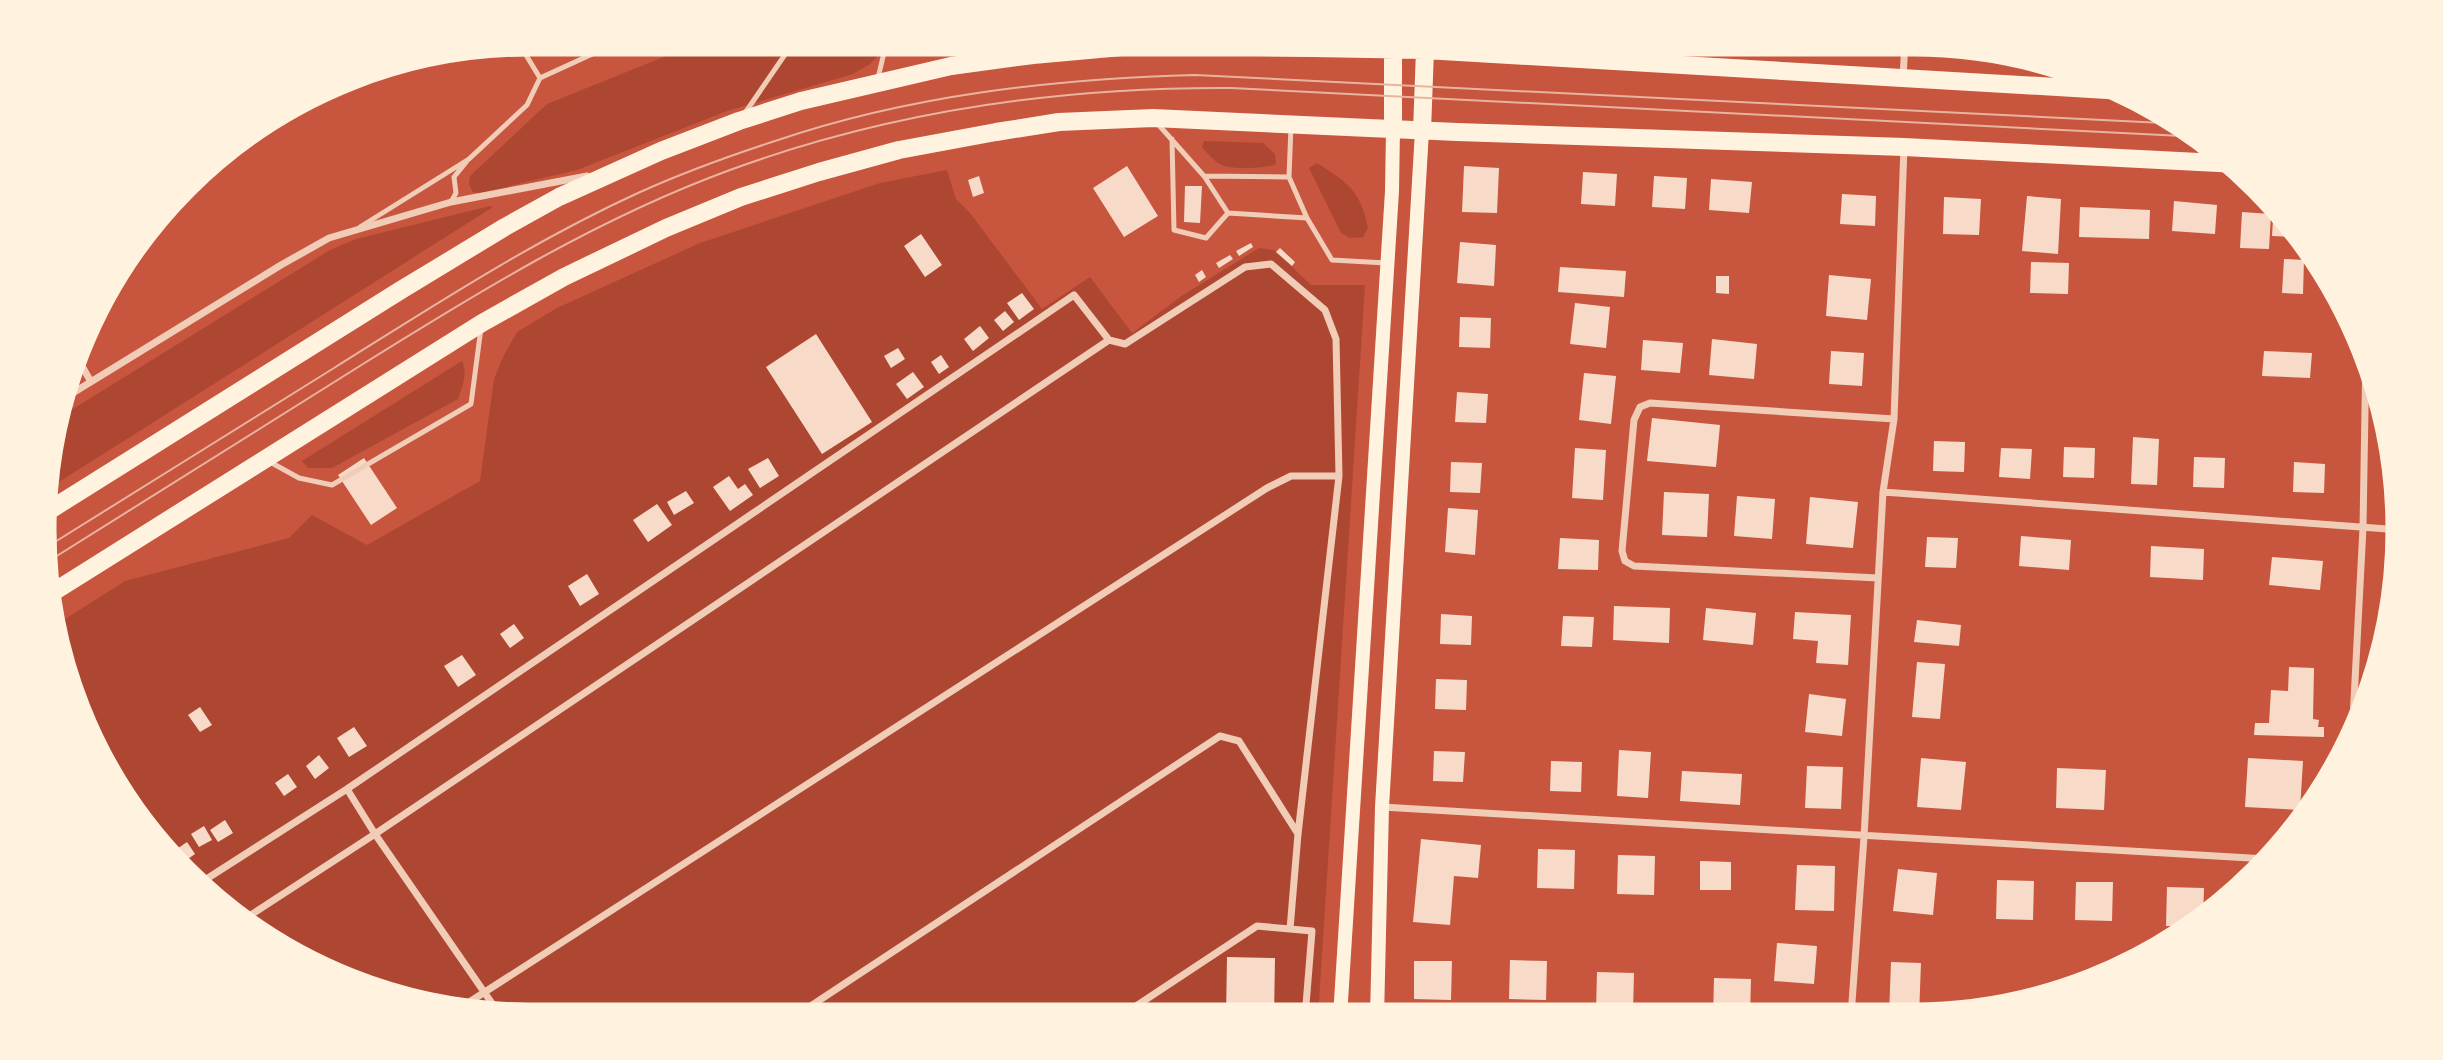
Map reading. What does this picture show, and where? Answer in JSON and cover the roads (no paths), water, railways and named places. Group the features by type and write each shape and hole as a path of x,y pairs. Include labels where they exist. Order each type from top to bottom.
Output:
{"main road":[{"path":"53,508 495,233 559,197 616,171 739,121 801,101 951,66 1067,52"},
{"path":"1341,1007 1387,264 1393,130 1393,52"},
{"path":"1377,1007 1382,807 1426,52"},
{"path":"1524,52 1903,79 2095,89"},
{"path":"57,590 482,323 564,277 654,233 741,197 899,150 1059,122 1153,118 1393,130 1904,146 2218,163"}],"street":[{"path":"1903,79 1904,52"},
{"path":"1852,1007 1883,492 1894,419 1904,146"},
{"path":"73,393 303,251 329,238 451,202 616,171"},
{"path":"205,880 347,789 1074,295 1109,340 1125,344 1245,267 1271,264 1325,310 1336,339 1339,476 1298,834 1290,929"},
{"path":"249,916 1109,340"},
{"path":"82,366 91,382"},
{"path":"2353,715 2363,528 2366,379"},
{"path":"1878,579 1634,566 1625,561 1622,551 1634,420 1640,407 1650,403 1894,419"},
{"path":"468,1003 1267,488 1291,476 1339,476"},
{"path":"1883,492 2390,529"},
{"path":"809,1007 1220,736 1238,740 1298,834"},
{"path":"347,789 375,834 494,1006"},
{"path":"1382,807 2260,859"},
{"path":"1135,1007 1257,926 1311,931 1306,1007"}],"lane":[{"path":"524,52 540,78"},
{"path":"451,202 456,193 454,177 469,159 527,105 540,78 597,52"},
{"path":"739,121 787,52"},
{"path":"876,82 884,52"},
{"path":"1153,118 1204,176 1228,213"},
{"path":"1291,125 1289,177 1307,218 1332,260 1387,264"},
{"path":"1172,139 1174,230 1206,238 1228,213"},
{"path":"357,229 469,159"},
{"path":"1204,176 1289,177"},
{"path":"1228,213 1307,218"},
{"path":"264,459 299,478 332,485 471,404 482,323"}],"tram line":[{"path":"53,543 445,298 598,212 671,179 758,147 826,125 930,101 1035,86 1195,75 2163,123"},
{"path":"54,558 445,313 584,235 632,211 730,170 791,149 914,118 977,106 1103,92 1231,88 2182,136"}]}
